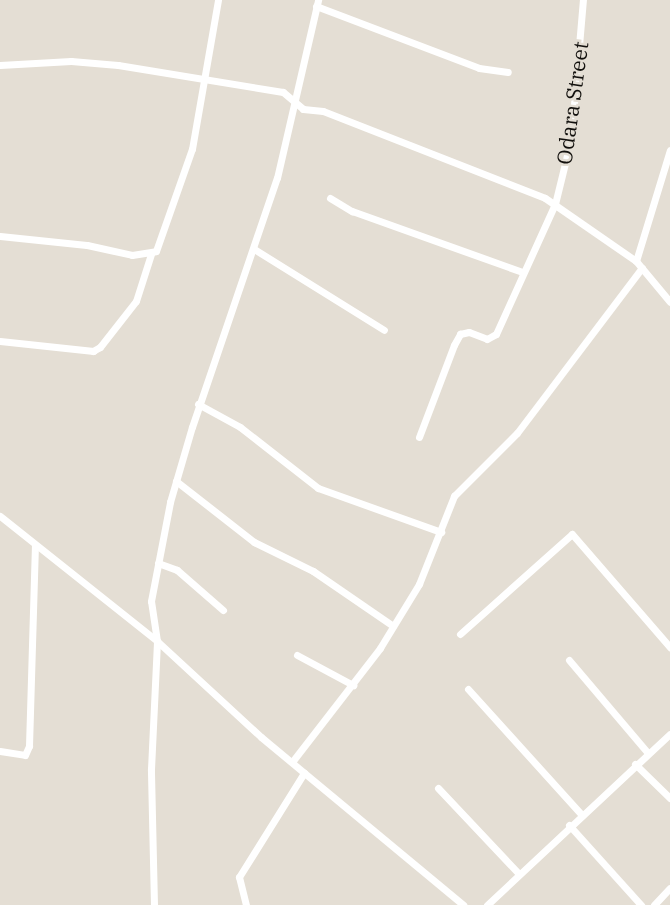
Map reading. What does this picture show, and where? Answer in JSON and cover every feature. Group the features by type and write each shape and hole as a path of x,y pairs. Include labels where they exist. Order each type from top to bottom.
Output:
{"street":[{"path":"0,341 93,351 100,347 136,301 192,149 218,0"},
{"name":"Odara Street","path":"419,437 460,334 469,332 487,339 496,334 555,204 571,139 583,0"},
{"path":"154,905 151,769 157,640 150,614 158,563 176,481 198,404 277,178 317,3 479,68 508,72"},
{"path":"0,65 71,61 283,92 303,109 323,111 463,164 555,204 639,265 670,302"},
{"path":"292,762 353,685 419,584 454,496 517,433 639,265 667,179 670,150"},
{"path":"330,198 352,211 522,272"},
{"path":"0,236 87,245 132,255 152,254"},
{"path":"254,249 384,330"},
{"path":"198,404 240,426 318,488 441,532"},
{"path":"176,481 254,541 313,571 393,626"},
{"path":"0,516 157,640 304,773 463,905"},
{"path":"460,634 572,534 670,647"},
{"path":"0,751 22,755 29,746 35,545"},
{"path":"158,563 177,570 223,610"},
{"path":"297,655 353,685"},
{"path":"569,660 647,752"},
{"path":"468,688 581,814"},
{"path":"487,905 647,752 670,734"},
{"path":"635,764 670,798"},
{"path":"246,905 239,877 304,773"},
{"path":"438,788 518,873"},
{"path":"569,825 641,905"},
{"path":"654,905 668,893"}]}
